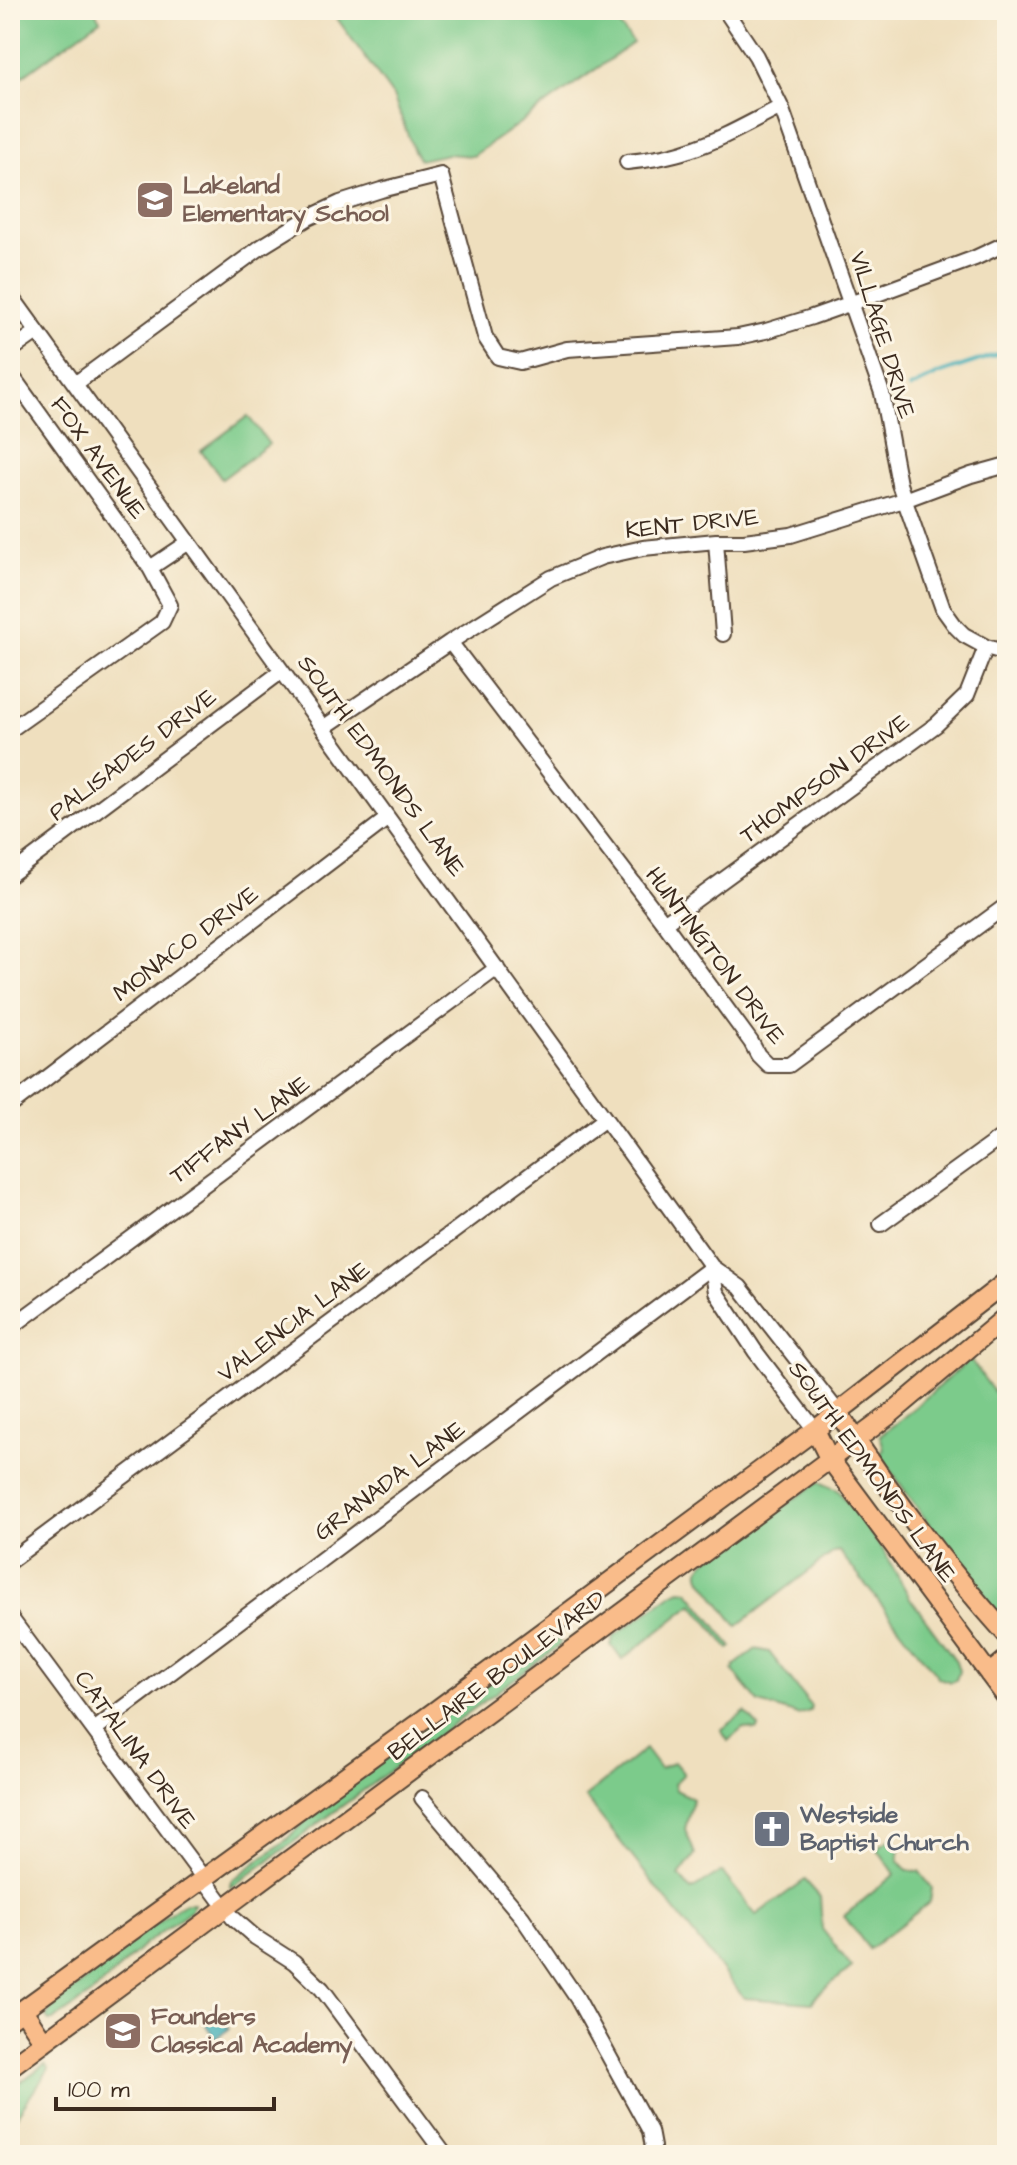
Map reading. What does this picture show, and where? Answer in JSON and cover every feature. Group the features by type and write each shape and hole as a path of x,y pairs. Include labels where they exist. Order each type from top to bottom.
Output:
{"main road":[{"name":"BELLAIRE BOULEVARD","path":"16,2015 566,1615 815,1430 1007,1281"},
{"name":"BELLAIRE BOULEVARD","path":"10,2067 888,1416 1007,1316"},
{"name":"SOUTH EDMONDS LANE","path":"838,1412 867,1458 965,1588 1007,1635"},
{"name":"SOUTH EDMONDS LANE","path":"815,1430 829,1458 1007,1698"},
{"path":"566,1615 585,1639"},
{"path":"989,1674 1007,1659"},
{"path":"16,2015 44,2042"}],"street":[{"name":"VILLAGE DRIVE","path":"725,10 756,56 781,107 882,393 904,500 943,609 964,635 986,647 1007,653"},
{"path":"627,162 691,150 781,107"},
{"path":"75,384 261,247 308,218 353,199 441,175 485,337 498,357 520,362 567,349 738,337 812,317 975,258 1007,243"},
{"name":"SOUTH EDMONDS LANE","path":"10,294 712,1267 740,1287 838,1412"},
{"path":"10,351 37,332"},
{"name":"FOX AVENUE","path":"10,373 150,568 170,605 162,622 10,730"},
{"name":"KENT DRIVE","path":"323,728 551,578 602,557 643,548 791,535 1007,465"},
{"path":"716,541 723,634"},
{"path":"150,568 189,542"},
{"name":"HUNTINGTON DRIVE","path":"450,642 768,1065 789,1065 1007,905"},
{"name":"THOMPSON DRIVE","path":"664,923 936,725 967,695 986,647"},
{"name":"PALISADES DRIVE","path":"10,875 282,671"},
{"name":"MONACO DRIVE","path":"10,1106 388,818"},
{"name":"TIFFANY LANE","path":"10,1328 497,968"},
{"name":"VALENCIA LANE","path":"10,1561 605,1119"},
{"path":"881,1224 1007,1133"},
{"name":"SOUTH EDMONDS LANE","path":"712,1267 716,1292 755,1351 815,1430"},
{"name":"GRANADA LANE","path":"94,1730 712,1267"},
{"name":"CATALINA DRIVE","path":"10,1617 233,1918 255,1937 294,1962 322,1989 445,2155"},
{"path":"422,1798 522,1917 577,1998 650,2131 653,2147 649,2155"}],"green space":[{"path":"10,10 94,10 100,20 14,80 10,78"},
{"path":"331,10 608,10 633,43 473,156 447,154 420,160 393,96"},
{"path":"248,416 269,444 222,479 201,451"},
{"path":"970,1359 1007,1410 1007,1628 880,1454 884,1449 880,1435"},
{"path":"819,1482 838,1490 883,1550 910,1598 956,1661 959,1671 956,1680 951,1682 939,1678 839,1551 737,1626 703,1581 700,1571 705,1561"},
{"path":"681,1590 688,1591 732,1647 729,1649 693,1604 622,1660 611,1645 614,1636"},
{"path":"560,1641 560,1645 230,1887 231,1881 285,1841 339,1792 543,1642"},
{"path":"756,1649 769,1652 811,1706 810,1711 798,1715 759,1703 733,1671 735,1665"},
{"path":"745,1712 759,1727 756,1730 743,1728 728,1741 721,1730"},
{"path":"645,1749 660,1769 674,1762 684,1774 674,1784 676,1790 693,1799 685,1829 695,1854 679,1876 691,1890 722,1872 756,1915 805,1880 820,1897 822,1929 852,1967 816,1996 812,2003 744,1998 585,1797"},
{"path":"894,1840 900,1848 898,1860 907,1871 919,1871 932,1888 930,1902 869,1949 844,1916 895,1874 877,1848"},
{"path":"186,1903 193,1903 191,1910 144,1945 93,1993 49,2021 46,2017 58,2001 87,1979 99,1964"},
{"path":"45,2064 49,2069 10,2125 10,2090"}],"water":[{"path":"214,2008 229,2029 215,2039 201,2017"}],"waterway":[{"path":"910,388 941,373 1007,351"}],"place":[{"name":"Lakeland Elementary School","path":"155,200"},
{"name":"Westside Baptist Church","path":"772,1829"},
{"name":"Founders Classical Academy","path":"123,2031"}]}
